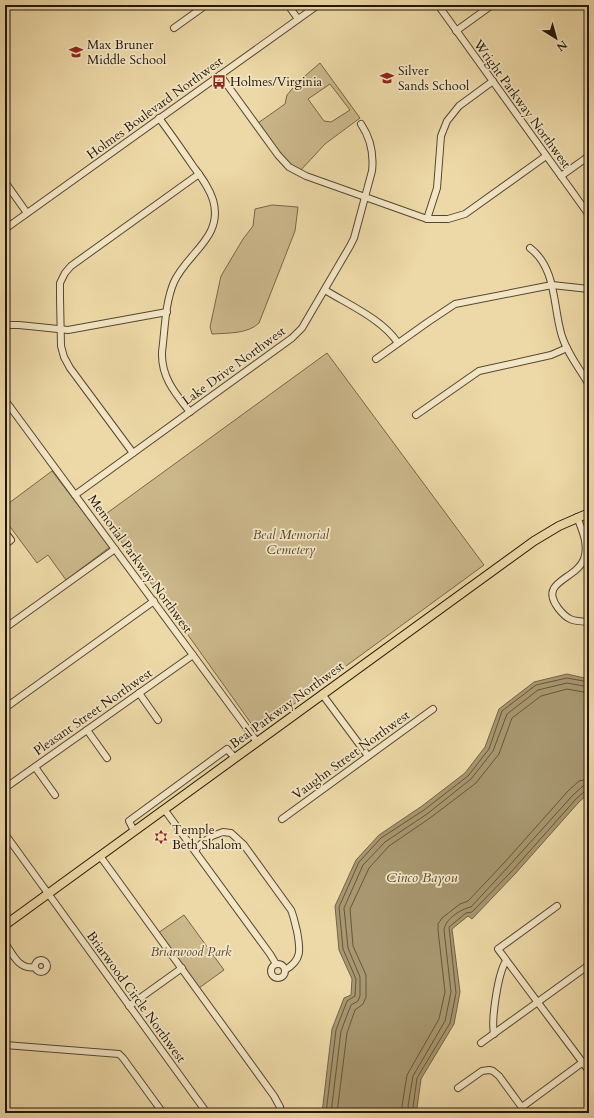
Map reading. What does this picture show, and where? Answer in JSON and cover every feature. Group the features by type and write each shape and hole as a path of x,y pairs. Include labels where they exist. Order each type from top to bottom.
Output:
{"main road":[{"name":"Beal Parkway Northwest","path":"5,925 534,541 577,517 589,513"}],"street":[{"path":"174,28 206,5"},
{"path":"288,5 298,19"},
{"name":"Holmes Boulevard Northwest","path":"5,229 318,5"},
{"name":"Wright Parkway Northwest","path":"438,5 589,215"},
{"path":"456,31 492,5"},
{"path":"220,75 278,156 289,167 306,176 427,219 448,219 464,214 546,156"},
{"path":"427,219 437,188 441,136 447,121 459,106 493,81"},
{"path":"159,118 209,187 214,201 214,222 209,235 176,278 171,292 162,352 164,373 172,388 190,412"},
{"name":"Lake Drive Northwest","path":"75,495 292,338 302,328 350,246 365,197 372,171 372,154 369,137 361,124"},
{"path":"561,176 589,156"},
{"path":"133,453 67,362 61,346 60,283 68,269 199,174"},
{"path":"5,182 27,213"},
{"path":"530,248 538,254 545,264 552,285 561,334 567,348 589,386"},
{"path":"376,359 444,310 455,304 552,285 589,288"},
{"path":"325,290 380,324 390,332 398,343"},
{"path":"5,326 19,324 68,330 167,312"},
{"path":"416,416 479,371 552,355 567,348"},
{"name":"Memorial Parkway Northwest","path":"5,400 257,742"},
{"path":"577,517 586,542 586,549 583,559 575,570 555,585 551,591 551,596 554,603 565,617 575,621 589,622"},
{"path":"5,532 11,540 5,545"},
{"path":"5,628 115,549"},
{"path":"5,708 154,601"},
{"name":"Pleasant Street Northwest","path":"5,788 193,655"},
{"path":"139,693 158,720"},
{"path":"322,694 368,756"},
{"name":"Vaughn Street Northwest","path":"282,819 433,709"},
{"path":"87,730 107,758"},
{"path":"134,831 129,821 220,754 226,750 235,758"},
{"path":"35,767 55,795"},
{"path":"164,809 276,964 282,965 285,970"},
{"path":"195,850 212,836 228,829 244,844 291,910 294,917 300,947 299,955 293,964 285,970 284,975 280,979 272,976 271,970 276,964"},
{"name":"Briarwood Circle Northwest","path":"5,834 206,1113"},
{"path":"100,856 274,1096 280,1107 281,1113"},
{"path":"557,906 498,949 589,1070"},
{"path":"5,943 21,965 29,968 35,967"},
{"path":"494,1034 492,1023 496,998 502,968 506,961"},
{"path":"481,1043 589,965"},
{"path":"129,1006 182,968"},
{"path":"5,1045 119,1054 164,1113"},
{"path":"522,1107 583,1062"},
{"path":"458,1088 482,1071 493,1071 499,1076 526,1113"}],"green space":[{"path":"320,63 360,118 325,144 300,171 287,161 258,123 285,104 287,95 298,82","holes":["330,84 350,110 331,122 324,121 308,99"]},
{"path":"272,205 298,207 295,231 259,323 254,327 243,331 212,334 210,327 221,276 243,239 253,226 255,209"},
{"name":"Beal Memorial Cemetery","path":"327,353 484,565 264,726 259,728 253,726 103,516"},
{"path":"52,471 110,547 66,580 48,555 37,563 5,520 5,506"},
{"name":"Briarwood Park","path":"184,915 224,970 199,988 158,933"}],"water":[{"name":"Cinco Bayou","path":"567,674 589,679 589,793 579,802 515,874 472,919 468,916 452,929 460,992 454,1024 421,1079 417,1108 422,1113 322,1113 332,1029 344,998 351,995 352,979 339,950 335,906 356,860 379,835 422,806 465,773 485,747 499,709 534,682"}],"place":[{"name":"Max Bruner Middle School","path":"76,52"},
{"name":"Silver Sands School","path":"387,78"},
{"name":"Holmes/Virginia","path":"219,82"},
{"name":"Temple Beth Shalom","path":"161,837"}]}
